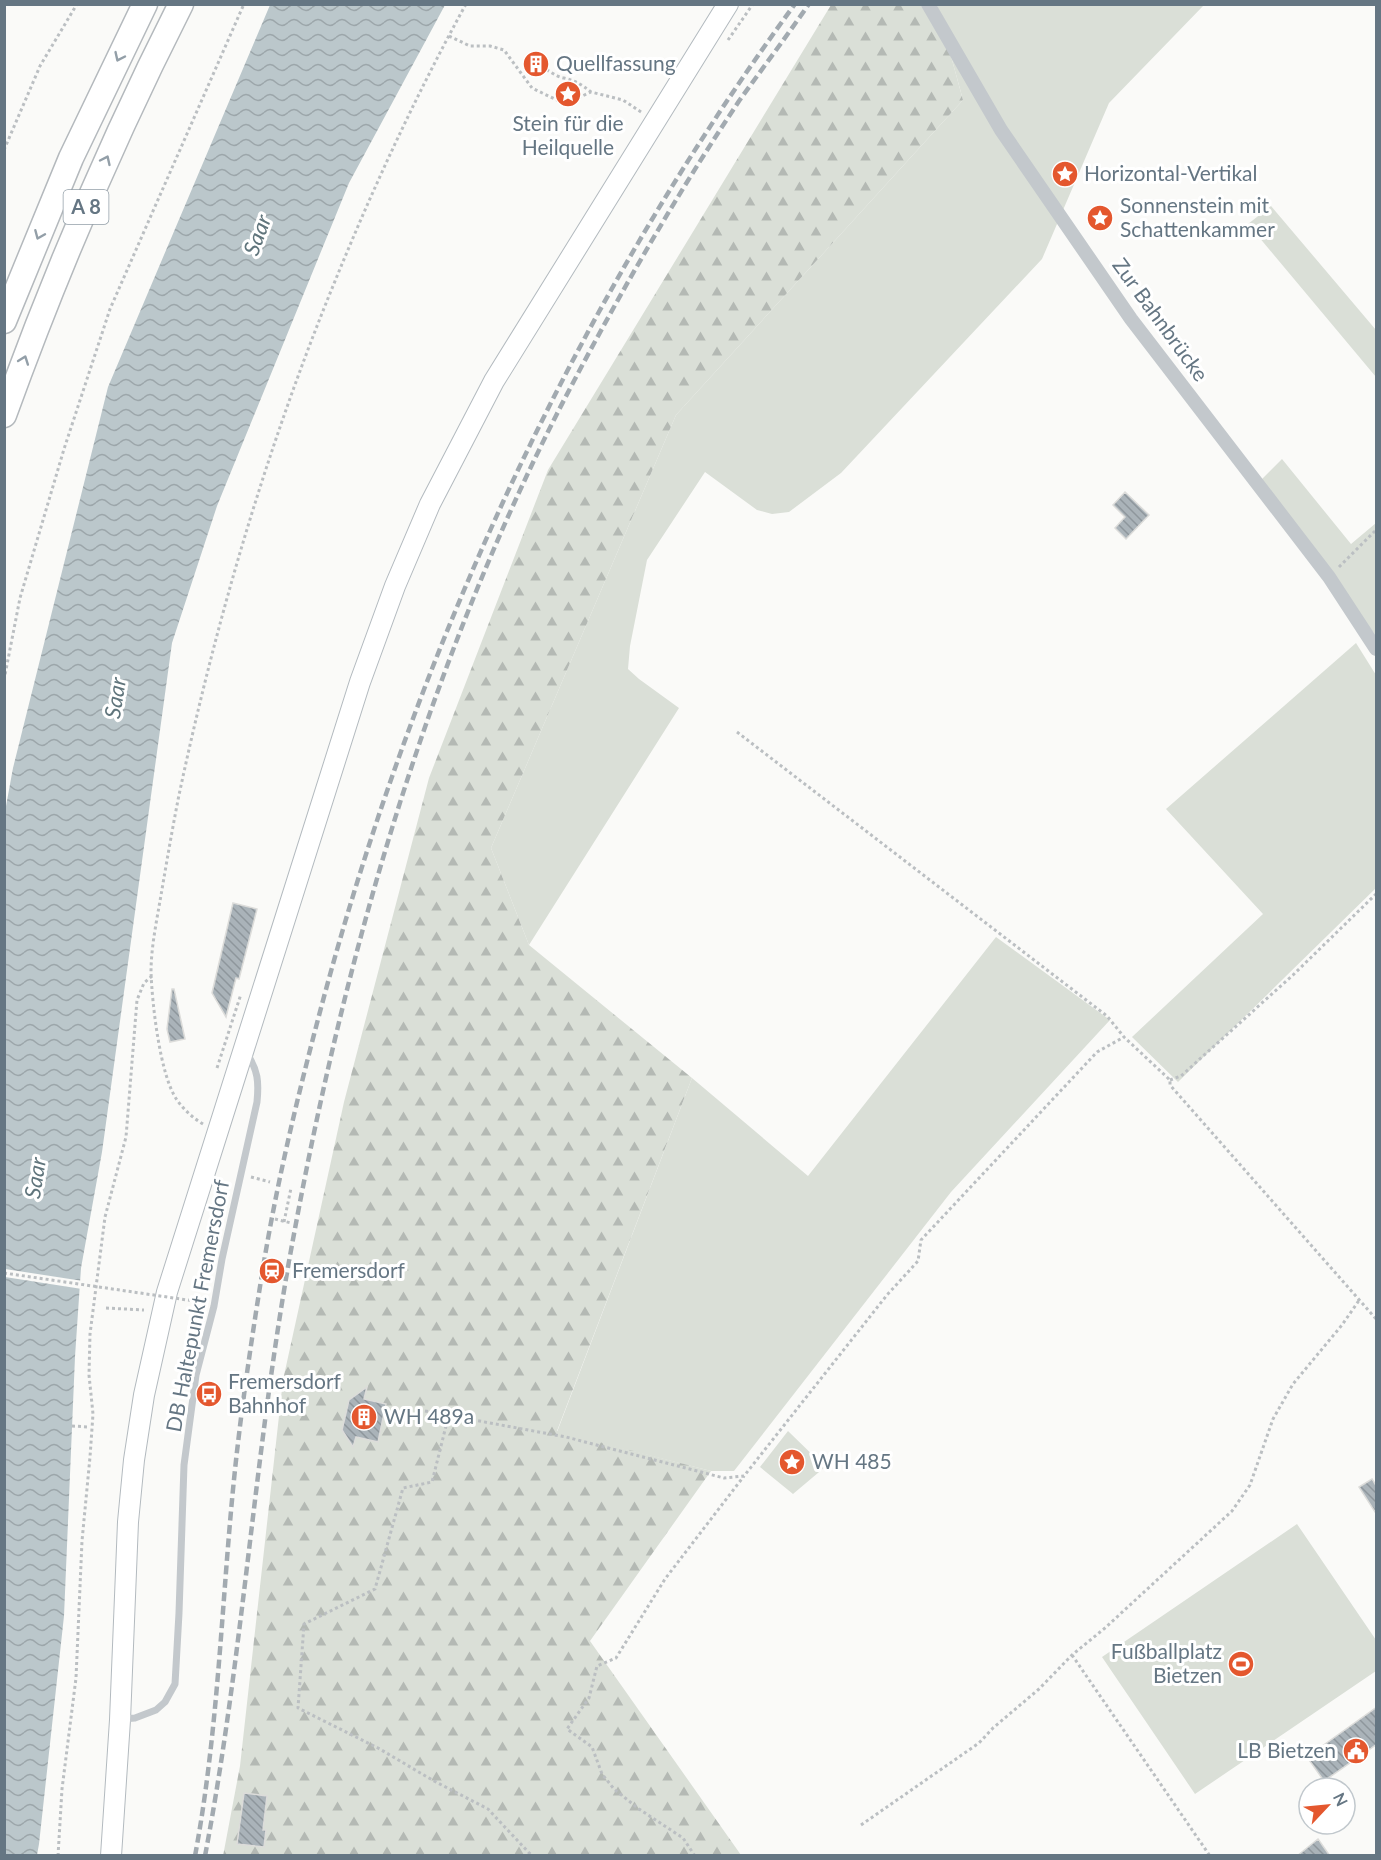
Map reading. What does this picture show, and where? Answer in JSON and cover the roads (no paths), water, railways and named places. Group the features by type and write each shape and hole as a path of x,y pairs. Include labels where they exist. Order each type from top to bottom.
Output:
{"highway":[{"name":"A 8","path":"4,321 71,158 145,4"},
{"name":"A 8","path":"4,415 58,271 96,181 150,64 181,4"}],"main road":[{"path":"111,1856 120,1720 128,1522 144,1395 167,1292 360,682 395,586 430,504 494,381 728,4"}],"street":[{"name":"Zur Bahnbrücke","path":"928,4 1001,130 1131,319 1329,577 1377,649"}],"lane":[{"name":"DB Haltepunkt Fremersdorf","path":"120,1720 135,1718 156,1710 165,1702 175,1684 184,1465 196,1375 214,1306 222,1259 257,1102 259,1079 254,1064 243,1049"}],"water":[{"name":"Saar","path":"270,5 445,5 349,183 217,506 172,643 102,1152 81,1268 64,1616 39,1844 37,1855 5,1856 4,817 13,768 108,387"}],"railway":[{"path":"195,1856 209,1767 238,1443 262,1274 298,1098 325,993 364,862 408,732 459,603 515,477 576,354 644,233 717,117 795,4"},
{"path":"205,1856 229,1709 266,1414 288,1267 309,1155 334,1043 362,932 394,823 430,714 470,607 514,503 564,400 669,211 739,101 809,4"}],"place":[{"name":"Quellfassung","path":"536,64"},
{"name":"Stein für die Heilquelle","path":"568,94"},
{"name":"Horizontal-Vertikal","path":"1065,174"},
{"name":"Sonnenstein mit Schattenkammer","path":"1100,218"},
{"name":"Fremersdorf","path":"272,1271"},
{"name":"Fremersdorf Bahnhof","path":"209,1394"},
{"name":"WH 489a","path":"364,1417"},
{"name":"WH 485","path":"792,1462"},
{"name":"Fußballplatz Bietzen","path":"1241,1664"},
{"name":"LB Bietzen","path":"1356,1751"}]}
